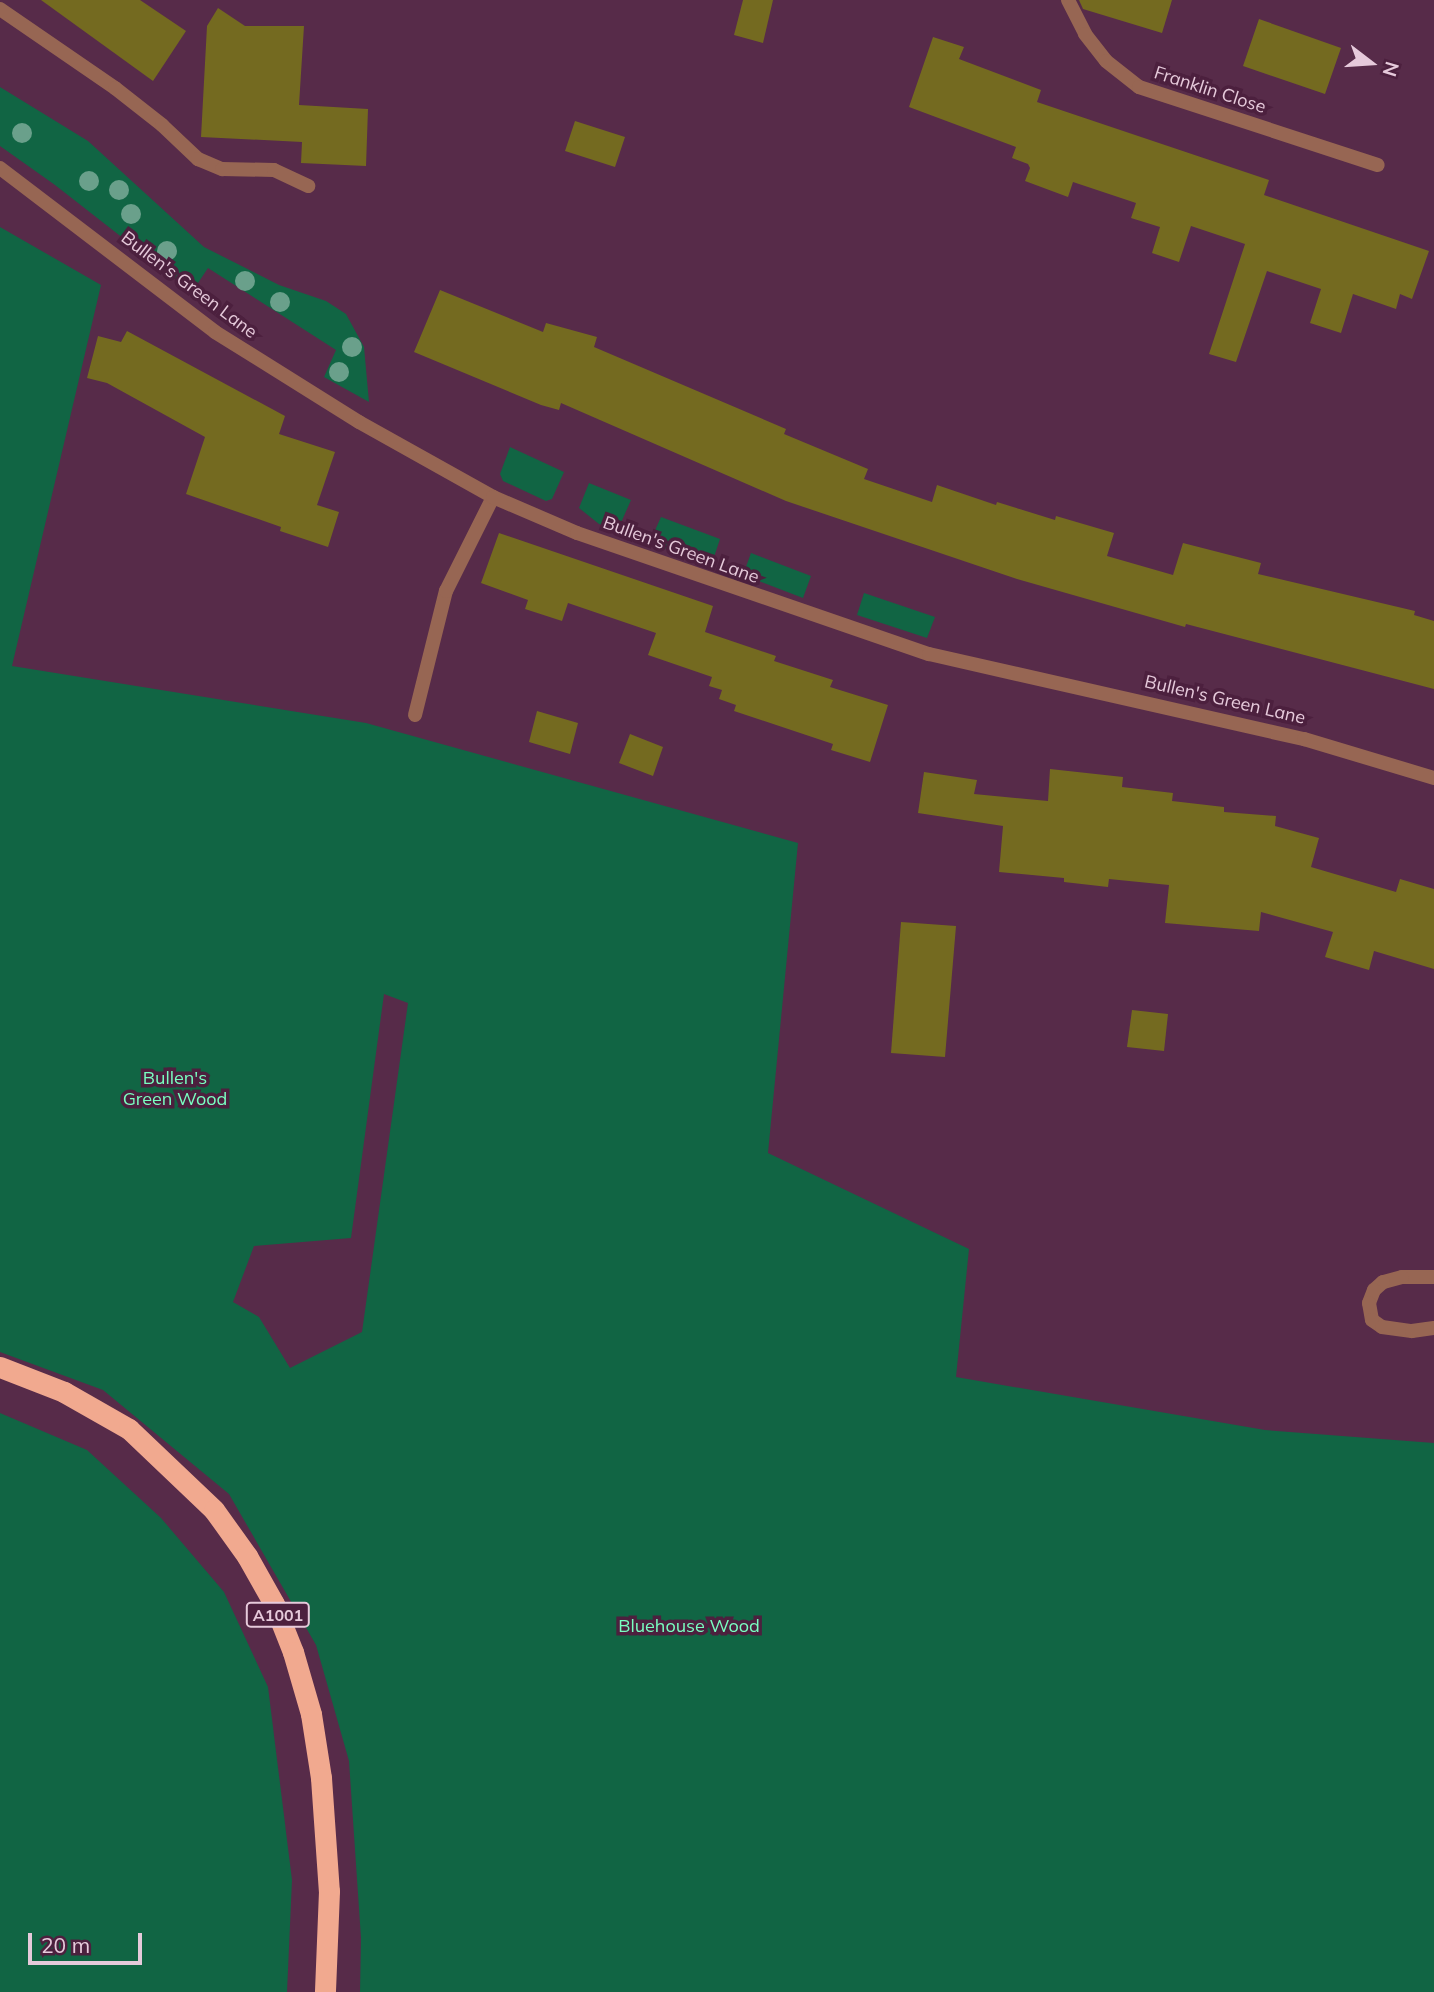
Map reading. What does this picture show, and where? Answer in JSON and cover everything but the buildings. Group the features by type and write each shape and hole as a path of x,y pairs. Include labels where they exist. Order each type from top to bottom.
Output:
{"highway":[{"name":"A1001","path":"0,1367 64,1392 129,1429 214,1510 247,1556 274,1604 293,1652 311,1714 321,1777 329,1891 326,1992"}],"street":[{"name":"Franklin Close","path":"1068,0 1085,34 1106,61 1139,87 1378,165"},
{"path":"0,9 115,88 162,125 198,159 222,169 274,170 308,186"},
{"name":"Bullen's Green Lane","path":"0,168 215,332 359,422 493,497 662,565 929,654 1304,739 1434,778"},
{"path":"415,715 446,591 493,497"},
{"path":"1434,1277 1402,1277 1383,1282 1374,1290 1369,1303 1372,1320 1382,1327 1412,1331 1434,1328"}],"green space":[{"path":"0,87 88,141 204,247 279,285 326,301 346,314 364,347 369,402 324,377 336,350 208,268 192,292 55,185 0,146"},
{"name":"Bluehouse Wood","path":"0,227 101,285 12,666 366,723 798,843 768,1153 969,1249 956,1377 1265,1430 1434,1443 1434,1992 360,1992 361,1938 349,1761 316,1645 229,1494 103,1390 0,1352","holes":["384,994 408,1003 362,1332 290,1368 259,1317 233,1302 254,1246 351,1238"]},
{"path":"510,447 564,472 552,499 546,501 503,481 500,474"},
{"path":"589,483 631,500 620,525 610,528 599,524 579,508"},
{"path":"661,517 720,539 713,560 707,564 659,546 652,537"},
{"path":"751,553 811,576 803,598 743,575"},
{"path":"864,593 935,617 927,638 857,615"},
{"path":"0,1413 87,1450 161,1518 224,1592 268,1687 292,1880 287,1992 0,1992"}],"park label":[{"name":"Bullen's Green Wood","path":"175,1089"}]}
